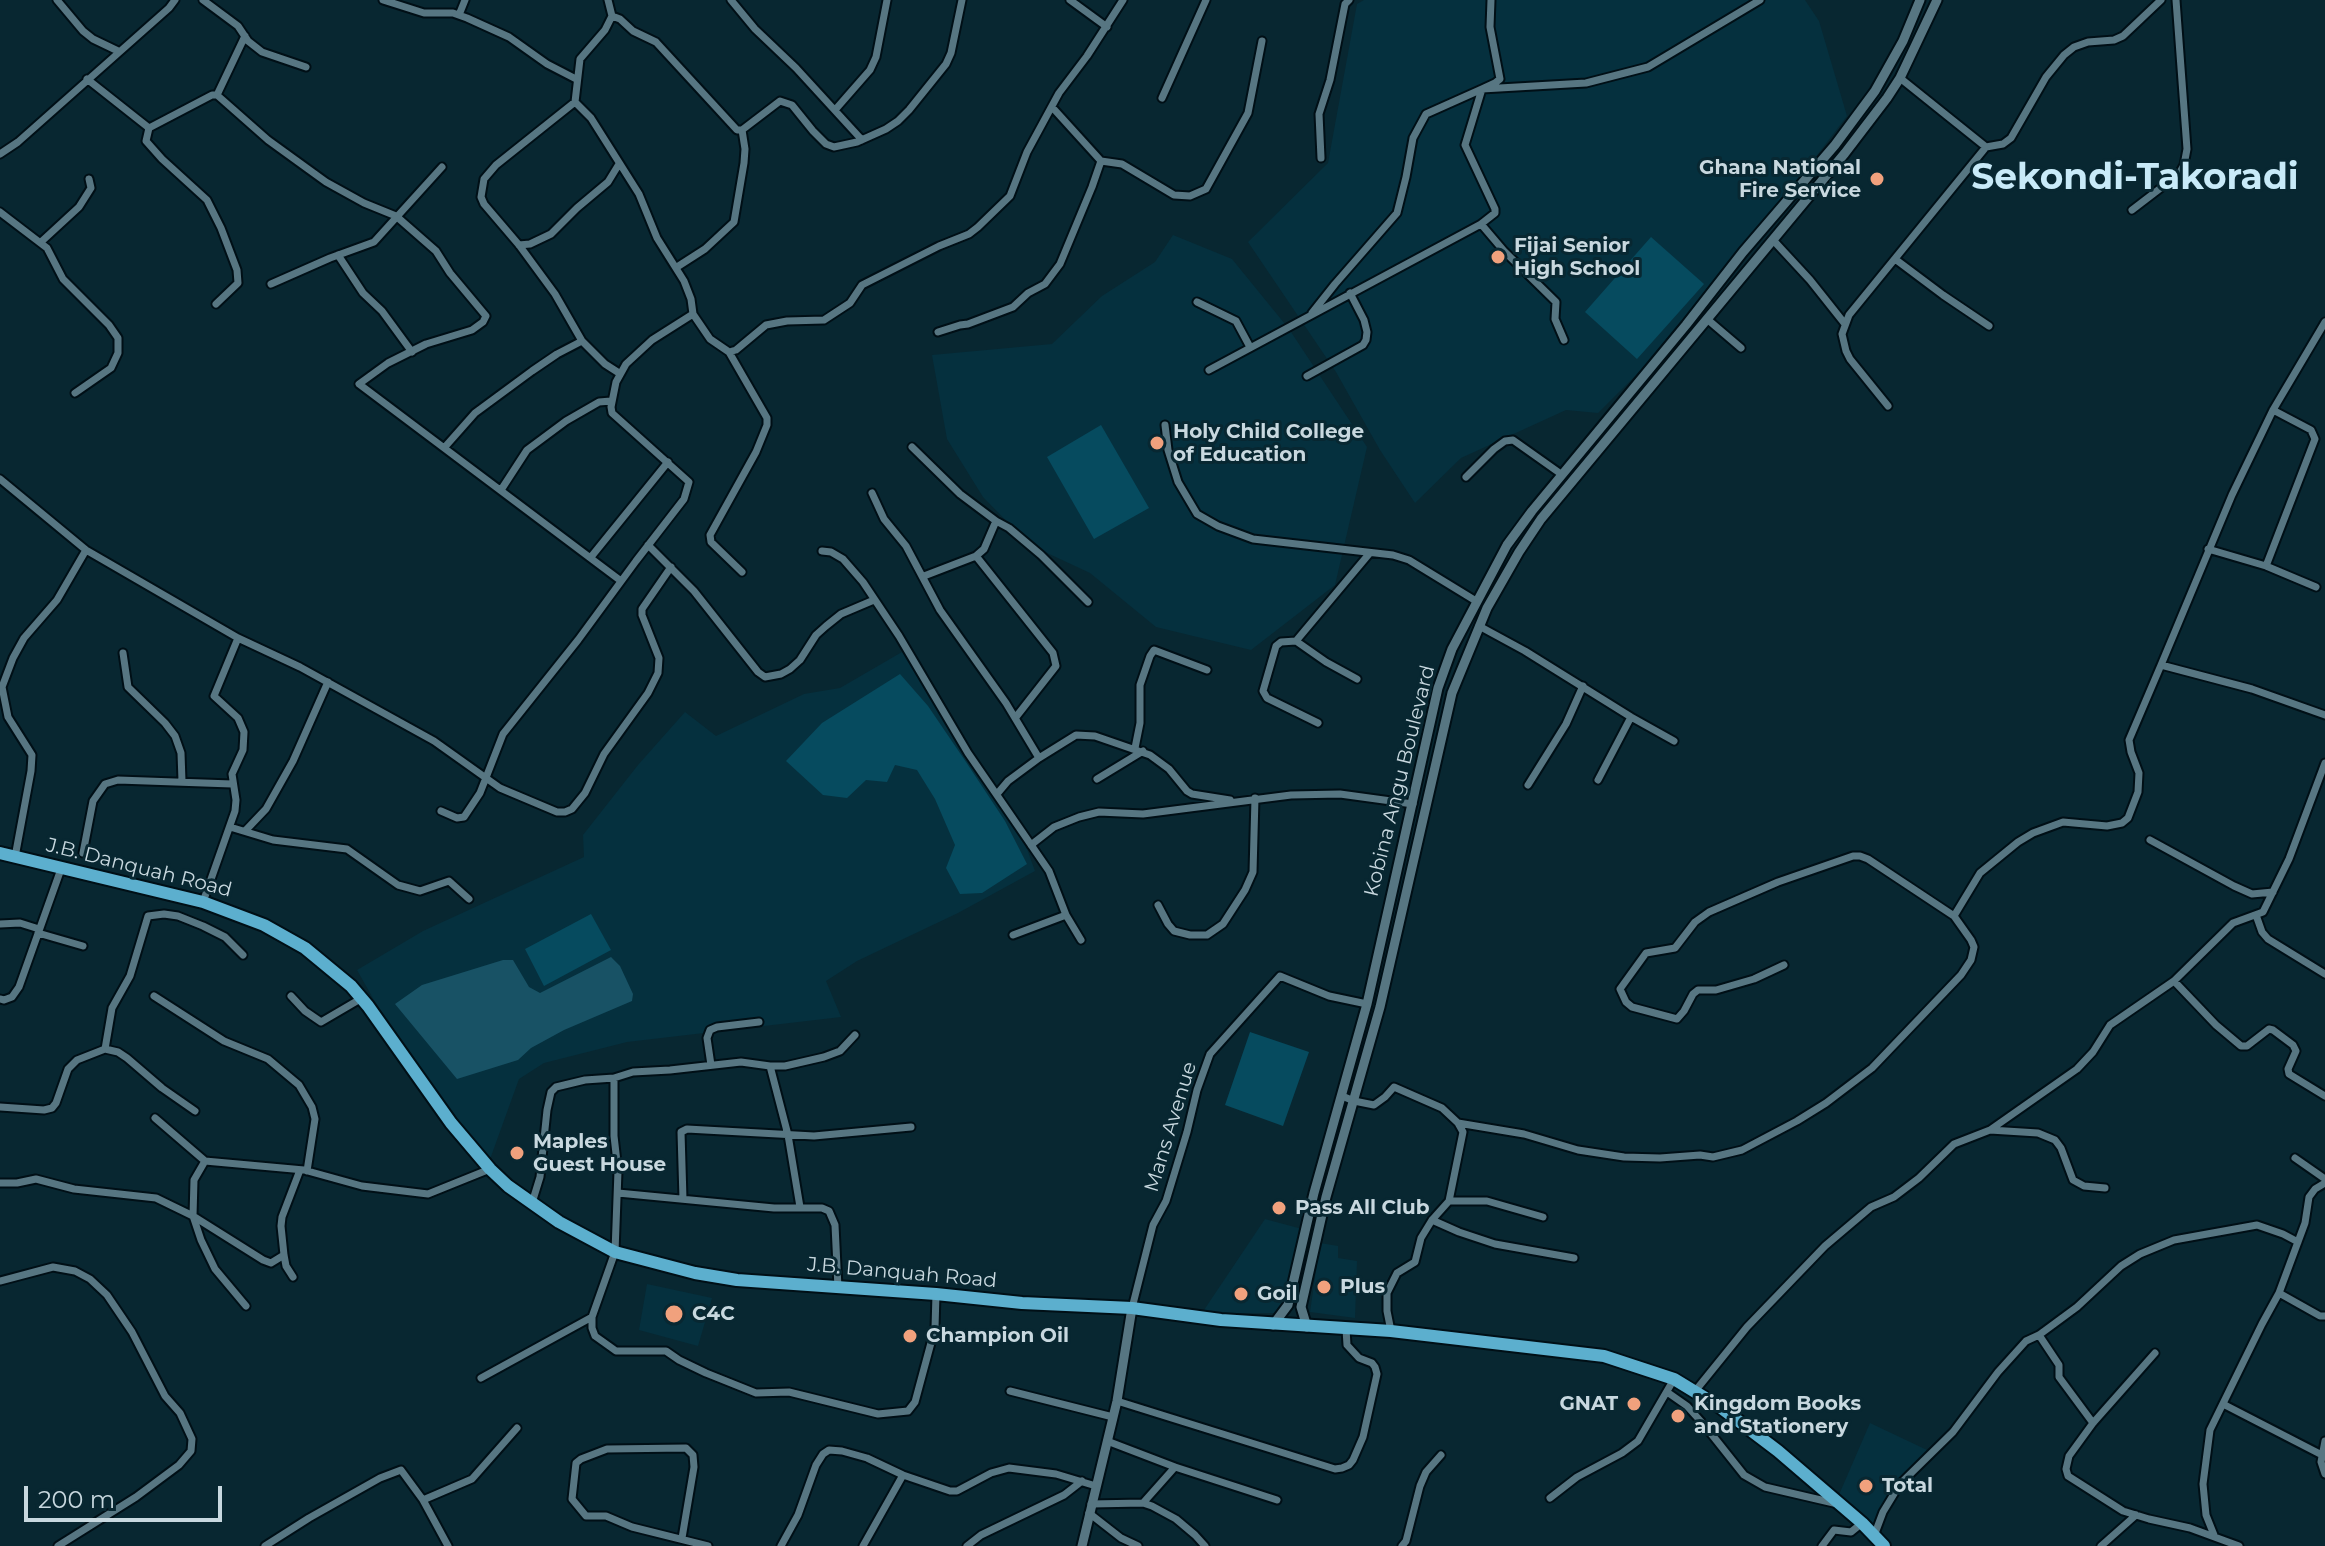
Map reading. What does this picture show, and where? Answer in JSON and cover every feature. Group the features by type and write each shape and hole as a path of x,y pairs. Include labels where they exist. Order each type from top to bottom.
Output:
{"highway":[{"name":"J.B. Danquah Road","path":"0,853 203,902 253,920 322,960 362,998 451,1123 490,1169 559,1222 615,1252 695,1273 737,1280 1022,1303 1132,1308 1273,1325 1391,1331 1604,1356 1674,1379 1696,1390 1778,1451 1862,1523 1884,1546"}],"street":[{"path":"57,0 83,31 118,51"},
{"path":"0,154 18,142 175,0"},
{"path":"203,0 238,26 253,46 262,52 306,67"},
{"path":"383,0 424,13 459,15 509,37 547,64 576,79"},
{"path":"459,15 465,0"},
{"path":"608,0 612,16 605,30 580,59 575,102 591,118 639,194 662,247 677,267 691,299 693,314 710,339 729,352 767,418 756,452 710,535 711,542 742,572"},
{"path":"731,0 862,140"},
{"path":"835,110 870,70 876,57 887,0"},
{"path":"612,16 656,42 737,130 742,130 780,101 792,105 826,144 834,147 862,140 898,121 940,74 951,53 962,0"},
{"path":"1070,0 1107,27"},
{"path":"729,352 736,350 766,325 824,320 850,303 862,285 978,227 1010,196 1027,152 1062,88 1123,0"},
{"path":"1162,98 1206,0"},
{"path":"1321,158 1319,114 1330,80 1345,4 1349,0"},
{"path":"1312,313 1397,213 1413,138 1426,114 1500,79 1490,27 1491,0"},
{"path":"1482,89 1586,83 1635,71 1674,53 1760,0"},
{"name":"Kobina Angu Boulevard","path":"1273,1325 1288,1305 1314,1193 1367,1004 1438,688 1452,649 1507,545 1561,474 1743,252 1835,145 1875,91 1903,41 1920,0"},
{"name":"Kobina Angu Boulevard","path":"1307,1327 1301,1307 1326,1197 1380,1007 1452,693 1487,608 1541,519 1845,153 1900,78 1937,0"},
{"path":"1888,406 1850,359 1842,334 1849,315 1986,147 2003,144 2011,138 2046,77 2064,55 2088,42 2114,40 2123,36 2161,0"},
{"path":"2132,210 2179,174 2184,165 2187,149 2176,0"},
{"path":"217,95 245,36"},
{"path":"1052,107 1101,161 1122,164 1174,195 1190,196 1206,189 1248,113 1262,41"},
{"path":"1900,78 1986,147"},
{"path":"87,79 149,128"},
{"path":"1209,370 1492,217 1495,209 1465,145 1482,89"},
{"path":"216,304 238,283 237,270 221,228 207,200 146,141 149,128 212,95 217,95 268,140 326,182 396,216 436,251 486,316 472,330 426,344 388,363 359,384 621,581"},
{"path":"575,102 496,165 484,179 481,190 484,204 560,301 582,341 619,373"},
{"path":"677,267 705,249 734,222 744,163 742,130"},
{"path":"938,332 1003,312 1051,278 1067,248 1101,161"},
{"path":"519,245 530,244 551,234 608,182 619,164"},
{"path":"271,284 374,242 442,167"},
{"path":"41,242 79,207 91,188 89,179"},
{"path":"0,212 41,242 51,253 63,279 118,338 118,353 111,368 75,393"},
{"path":"1481,224 1490,237 1556,302 1555,319 1564,340"},
{"path":"1773,240 1845,324"},
{"path":"338,255 363,293 382,311 412,352"},
{"path":"1895,259 1989,326"},
{"path":"1307,376 1358,349 1366,340 1364,320 1350,293"},
{"path":"1197,302 1236,321 1250,347"},
{"path":"441,811 457,818 464,817 480,793 503,734 684,499 689,482 612,413 611,401 619,373 626,364 652,340 693,314"},
{"path":"1707,319 1741,348"},
{"path":"1954,916 1980,873 2033,833 2063,822 2107,826 2122,823 2128,818 2138,792 2139,773 2129,740 2208,549 2273,410 2325,322"},
{"path":"444,448 475,413 544,362 582,341"},
{"path":"501,490 527,450 566,421 599,402 611,401"},
{"path":"2266,566 2315,439 2311,430 2273,410"},
{"path":"1165,425 1168,450 1178,482 1197,514 1218,526 1253,539 1393,555 1409,560 1476,601"},
{"path":"1466,477 1494,449 1505,441 1513,440 1561,474"},
{"path":"912,447 960,494 1041,555 1088,602"},
{"path":"591,557 668,462"},
{"path":"0,479 86,550 238,638 328,682 434,741 500,788 557,812 572,809 585,793 604,754 648,693 658,673 659,658 642,609 671,567"},
{"path":"872,493 884,519 906,546 924,576 940,610 1016,717 1039,758"},
{"path":"924,576 976,556 984,549 996,521"},
{"path":"648,545 694,591 765,677 790,669 826,626 841,614 874,600"},
{"path":"2208,549 2266,566 2316,587"},
{"path":"15,857 32,755 8,717 2,687 24,638 57,600 86,550"},
{"path":"822,551 843,559 854,571 899,636 968,753 1049,871 1066,915 1081,940"},
{"path":"1296,641 1369,554"},
{"path":"976,556 1053,653 1056,666 1016,717"},
{"path":"1479,626 1674,741"},
{"path":"203,902 230,827 236,800 232,774 243,750 244,732 238,718 214,696 238,638"},
{"path":"1318,723 1267,698 1263,691 1276,646 1281,642 1296,641 1357,679"},
{"path":"1139,750 1140,685 1154,650 1207,670"},
{"path":"123,653 131,692 175,736 181,753 182,781"},
{"path":"2161,665 2252,689 2325,715"},
{"path":"246,830 266,809 286,773 328,682"},
{"path":"1528,785 1566,724 1583,686"},
{"path":"1598,780 1631,717"},
{"path":"997,794 1008,781 1076,735 1095,736 1139,750 1169,769 1192,794 1237,801"},
{"path":"1097,779 1139,750"},
{"path":"1696,1390 1747,1327 1825,1246 1871,1207 1894,1197 1954,1144 1990,1130 2077,1069 2093,1052 2110,1025 2174,981 2233,923 2263,912 2289,859 2325,763"},
{"path":"83,853 93,801 105,784 118,780 232,784"},
{"path":"1031,845 1054,827 1099,812 1143,814 1255,798 1340,794 1425,807"},
{"path":"1158,905 1174,931 1207,935 1223,924 1253,872 1255,798"},
{"path":"230,827 273,840 347,849 398,885 420,891 449,881 469,899"},
{"path":"2150,840 2243,890 2259,895 2273,892"},
{"path":"1458,1123 1524,1134 1578,1150 1624,1157 1713,1157 1742,1150 1797,1121 1848,1088 1872,1068 1961,975 1971,960 1974,947 1954,916 1868,859 1853,856 1778,882 1709,912 1695,922 1675,948 1646,953 1620,989 1632,1007 1677,1019 1698,990 1716,990 1754,979 1784,965"},
{"path":"0,999 16,994 61,869"},
{"path":"178,916 184,897"},
{"path":"1013,935 1066,915"},
{"path":"2256,915 2268,939 2325,974"},
{"path":"105,1049 112,1008 130,976 148,916 178,916 225,937 243,955"},
{"path":"0,924 20,923 83,946"},
{"name":"Mans Avenue","path":"1132,1308 1153,1225 1166,1201 1210,1054 1280,976 1329,996 1367,1004"},
{"path":"2174,981 2241,1046 2247,1046 2269,1029 2293,1045 2296,1051 2288,1069 2289,1074 2325,1096"},
{"path":"154,996 224,1041 268,1059 299,1085 312,1107 315,1119 303,1170 282,1217 286,1266 293,1277"},
{"path":"291,996 321,1022 362,998"},
{"path":"711,1065 707,1038 710,1030 759,1022"},
{"path":"532,1203 540,1177 543,1135 551,1092 556,1087 633,1072 741,1062 785,1066 840,1051 855,1035"},
{"path":"0,1107 52,1108 68,1069 77,1060 105,1049 127,1058 195,1111"},
{"path":"770,1066 788,1135 800,1207"},
{"path":"614,1078 614,1136 618,1171 615,1252 592,1317 595,1336 607,1347 616,1351 666,1351 679,1360 756,1393 789,1392 878,1414 908,1411 915,1402 935,1328 936,1294"},
{"path":"1342,1096 1374,1105 1394,1087 1442,1108 1463,1132 1449,1201 1421,1238 1415,1262 1397,1273 1387,1293 1391,1331"},
{"path":"155,1118 205,1161 303,1170 362,1186 428,1194 490,1169"},
{"path":"683,1199 681,1132 687,1129 840,1135 911,1127"},
{"path":"1990,1130 2038,1133 2055,1140 2073,1180 2084,1186 2105,1188"},
{"path":"2214,1535 2206,1515 2203,1484 2210,1430 2279,1293 2305,1223 2309,1197 2325,1181 2295,1158"},
{"path":"205,1161 194,1180 193,1216 215,1269 246,1306"},
{"path":"0,1183 36,1179 74,1189 156,1198 193,1216 263,1260 271,1263 284,1255"},
{"path":"618,1193 829,1211 833,1216 838,1288"},
{"path":"1449,1201 1487,1201 1543,1217"},
{"path":"1432,1220 1495,1244 1574,1258"},
{"path":"1874,1536 1883,1512 1900,1484 1953,1432 1998,1372 2026,1341 2084,1302 2121,1266 2140,1254 2174,1240 2257,1225 2298,1242"},
{"path":"0,1281 53,1267 75,1271 90,1279 107,1295 132,1332 165,1396 180,1413 192,1439 191,1451 179,1465 136,1497 58,1546"},
{"path":"2279,1293 2325,1316"},
{"path":"1288,1305 1301,1307"},
{"path":"1082,1546 1117,1401 1132,1308"},
{"path":"481,1378 592,1317"},
{"path":"1117,1401 1335,1469 1342,1468 1353,1460 1363,1437 1377,1374 1372,1363 1359,1358 1347,1345 1346,1329"},
{"path":"2039,1335 2059,1365 2061,1380 2093,1423"},
{"path":"2155,1353 2093,1423 2069,1456 2068,1476 2123,1511 2214,1535 2239,1546"},
{"path":"1550,1498 1577,1477 1638,1441 1674,1379"},
{"path":"1010,1391 1113,1417"},
{"path":"1667,1392 1687,1406 1744,1475 1765,1487 1839,1505"},
{"path":"2223,1404 2322,1455"},
{"path":"423,1500 472,1479 517,1428"},
{"path":"1107,1441 1277,1500"},
{"path":"2325,1441 2321,1462 2325,1474"},
{"path":"682,1538 694,1467 693,1455 686,1448 607,1449 576,1463 572,1499 586,1516 606,1516 632,1527 708,1546"},
{"path":"781,1546 798,1515 823,1454 829,1450 867,1458 903,1475 950,1491 957,1491 991,1473 1009,1468 1056,1474 1096,1486"},
{"path":"1402,1546 1420,1486 1426,1472 1441,1455"},
{"path":"1143,1503 1175,1467"},
{"path":"265,1546 309,1518 401,1470 423,1500 448,1546"},
{"path":"863,1546 903,1475"},
{"path":"967,1546 981,1535 1064,1495 1082,1481"},
{"path":"1090,1508 1143,1503 1176,1519 1205,1546"},
{"path":"1090,1508 1121,1538 1138,1546"},
{"path":"2101,1546 2136,1515"},
{"path":"1822,1546 1830,1532 1851,1532 1862,1523"}],"shaded area":[{"name":"Fijai Senior High School","path":"1364,0 1805,0 1819,21 1847,116 1755,236 1647,364 1598,413 1566,410 1461,458 1415,503 1380,450 1336,372 1248,242 1328,163 1357,4"},
{"name":"Holy Child College of Education","path":"1173,235 1232,259 1289,329 1367,447 1335,585 1251,650 1156,627 1090,573 1030,545 983,497 947,439 932,355 1052,344 1102,296 1155,262"},
{"path":"1651,237 1704,284 1637,359 1585,312"},
{"path":"1101,425 1149,508 1094,539 1047,457"},
{"path":"902,652 1027,849 1035,871 958,913 857,961 826,981 841,1017 627,1042 544,1063 519,1079 489,1162 446,1109 387,1023 357,970 423,931 584,857 583,835 685,712 716,736 804,694 840,688"},
{"path":"900,674 928,706 966,762 1005,821 1027,864 982,893 960,894 946,868 955,845 935,799 917,770 895,765 887,782 866,780 847,798 823,795 786,761 822,723"},
{"path":"591,914 611,950 544,986 525,949"},
{"path":"611,957 620,966 633,994 632,1001 564,1030 531,1048 518,1060 457,1079 395,1004 422,985 503,960 513,960 529,987 540,993"},
{"path":"1250,1032 1309,1052 1283,1126 1225,1105"},
{"path":"1265,1219 1302,1229 1292,1281 1278,1313 1202,1313"},
{"path":"1320,1243 1338,1246 1338,1258 1357,1261 1355,1318 1310,1312"},
{"name":"C4C","path":"647,1284 712,1298 698,1346 639,1330"},
{"path":"1870,1423 1927,1450 1897,1486 1872,1526 1838,1497"}],"place":[{"name":"Ghana National Fire Service","path":"1877,179"},
{"name":"Fijai Senior High School","path":"1498,257"},
{"name":"Holy Child College of Education","path":"1157,443"},
{"name":"Maples Guest House","path":"517,1153"},
{"name":"Pass All Club","path":"1279,1208"},
{"name":"Plus","path":"1324,1287"},
{"name":"Goil","path":"1241,1294"},
{"name":"C4C","path":"674,1314"},
{"name":"Champion Oil","path":"910,1336"},
{"name":"GNAT","path":"1634,1404"},
{"name":"Kingdom Books and Stationery","path":"1678,1416"},
{"name":"Total","path":"1866,1486"}],"district":[{"name":"Sekondi-Takoradi","path":"2135,178"}]}
